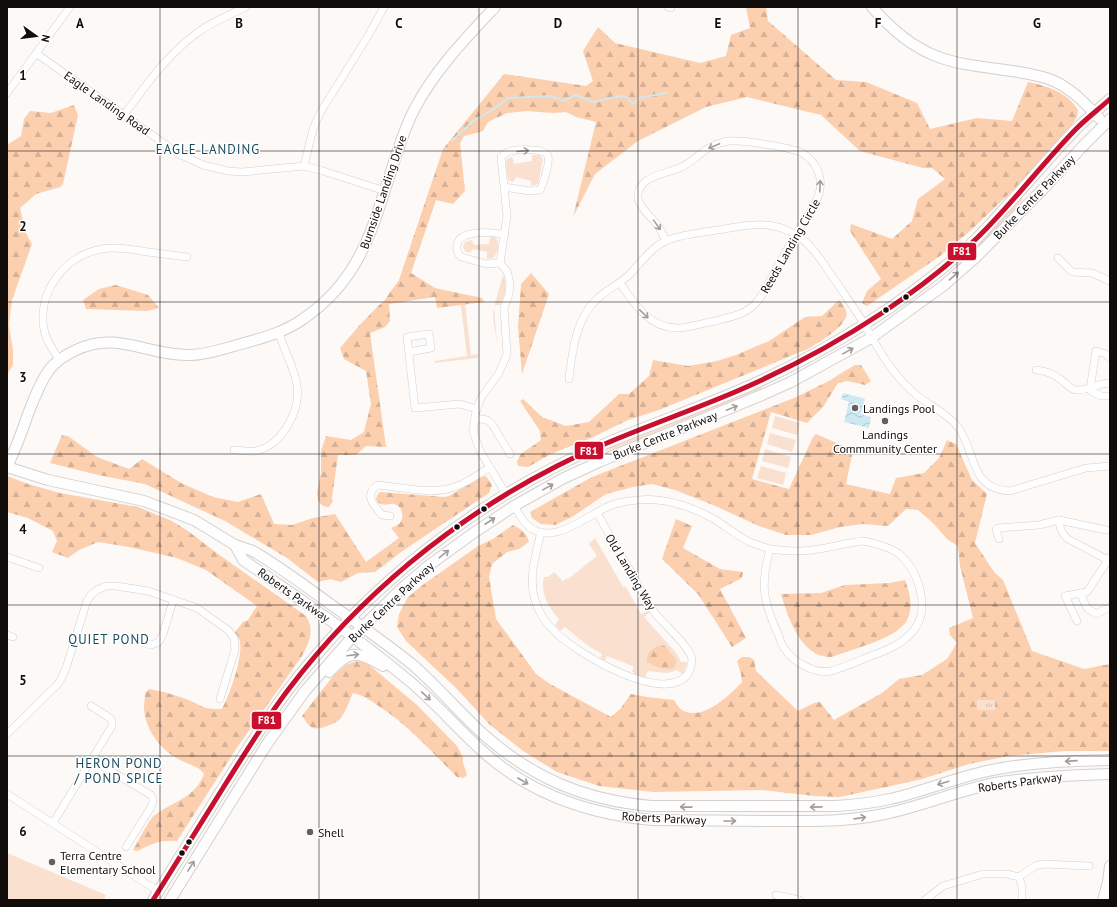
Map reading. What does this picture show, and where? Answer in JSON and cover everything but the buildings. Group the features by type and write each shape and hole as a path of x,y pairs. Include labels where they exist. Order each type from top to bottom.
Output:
{"main road":[{"name":"Burnside Landing Drive","path":"7,467 38,387 59,359 80,348 108,342 128,343 167,354 195,355 214,352 279,333 313,312 333,295 346,280 364,250 372,232 405,129 421,96 446,62 495,7"},
{"path":"872,7 899,34 922,50 949,60 1032,75 1050,80 1070,90 1108,124"},
{"name":"Burke Centre Parkway","path":"156,896 262,726 308,664 350,618 425,550 466,520 506,494 556,466 777,373 802,361 865,324 920,286 979,236 1078,127 1110,99"},
{"name":"Burke Centre Parkway","path":"172,900 265,747 285,718 310,686 362,626 428,566 514,506 562,479 601,461 791,382 871,338 943,286 975,258 1041,192 1082,147 1108,124"},
{"name":"Roberts Parkway","path":"7,467 48,480 144,501 194,520 235,545 253,551 262,556 362,626 413,666 436,686 482,732 509,755 533,771 573,790 601,799 651,806 688,807 810,807 850,805 891,798 967,776 994,770 1059,762 1110,760"},
{"path":"506,494 514,506"},
{"name":"Roberts Parkway","path":"235,545 243,560 353,636 412,683 479,748 516,777 558,799 596,812 628,818 652,820 802,821 853,819 905,809 995,783 1028,779 1110,774"},
{"path":"285,718 302,702 340,660 347,656 358,654 364,655 412,683"},
{"path":"1103,900 1109,882 1110,866"},
{"path":"156,896 172,900"}],"street":[{"path":"7,93 70,7"},
{"path":"124,115 165,62 183,44 211,24 246,7"},
{"path":"304,166 313,129 320,113 368,36 384,7"},
{"name":"Eagle Landing Road","path":"37,54 179,154 194,162 210,167 242,172 304,166 385,191"},
{"name":"Reeds Landing Circle","path":"620,283 643,314 650,320 664,326 674,328 686,327 733,317 748,310 759,299 795,235 817,202 820,195 821,180 816,166 808,157 797,151 747,142 732,141 712,146 701,152 687,164 655,176 641,187 638,198 640,203 666,240"},
{"path":"504,187 530,191 540,190 543,185 548,156 544,152 532,150 505,154 501,157 501,164 507,216 500,263 507,271 510,283 509,294 504,308 507,354 499,373 481,398 475,418 474,431 476,442 489,468 506,494"},
{"path":"569,380 578,330 585,314 597,299 628,277 647,254 666,240 754,224 767,225 778,227 795,235 814,250 865,324 871,338 890,367 914,393 957,425 967,442 978,474 988,485 1002,491 1010,491 1076,471 1110,466"},
{"path":"500,263 486,264 462,257 458,254 456,246 458,240 468,234 493,232 504,235"},
{"path":"59,359 50,346 46,336 43,323 44,308 47,294 54,281 66,266 76,258 94,250 113,248 187,257"},
{"path":"1058,258 1072,272 1092,273 1110,281"},
{"path":"234,450 254,451 270,443 283,431 294,412 297,399 297,386 279,333"},
{"path":"1090,389 1096,351 1106,354 1110,358"},
{"path":"409,352 415,408 460,404 477,409"},
{"path":"1036,370 1049,372 1075,390 1090,389 1105,383 1110,383"},
{"path":"1090,389 1091,391 1102,396 1110,396"},
{"path":"475,418 487,420 492,424 510,454"},
{"path":"390,516 382,515 372,502 370,496 372,490 377,485 442,490 457,486 489,468"},
{"path":"514,506 527,524 533,529 541,532 553,533 563,531 608,506 620,502 641,499 662,500 683,504 713,519 753,543 770,549 795,552 848,543 864,542 884,545 898,554 911,568 919,582 922,597 921,614 915,629 904,640 888,650 830,671 814,670 797,662 784,648 769,614 764,595 764,569 770,549"},
{"name":"Old Landing Way","path":"541,532 534,562 532,581 535,600 542,616 554,631 588,657 609,669 652,682 670,684 683,680 689,672 692,661 689,651 651,608 597,513"},
{"path":"1059,520 1060,530 1068,539 1109,558 1087,592 1065,596 1077,621"},
{"path":"999,539 996,530 998,528 1039,525 1059,520 1106,530"},
{"path":"7,557 39,568"},
{"path":"7,734 58,684 66,668 88,601 91,595 97,590 106,586 116,586 151,592 173,601 197,608 228,630 234,638 235,650 220,699"},
{"path":"1080,593 1086,608 1096,614 1110,607"},
{"path":"132,640 151,645 159,642 163,634 173,601"},
{"path":"53,823 110,730 112,722 110,718 91,706"},
{"path":"92,760 153,798 151,807 126,847"},
{"path":"7,794 53,823 156,896"},
{"path":"1019,878 1035,866 1043,864 1089,866"},
{"path":"926,900 942,886 983,874 1007,874 1019,878"},
{"path":"1019,878 1022,887 1022,900"},
{"path":"776,895 799,900"}],"green space":[{"path":"746,7 766,7 768,21 836,80 866,82 917,103 930,129 977,118 1012,121 1028,82 1049,88 1062,94 1078,110 1077,117 1025,179 970,231 940,256 867,306 862,303 867,291 881,279 850,231 851,224 892,239 912,221 918,199 945,179 932,168 923,168 860,151 821,115 747,97 706,107 638,141 595,174 573,217 596,122 576,117 566,112 554,113 526,111 507,113 488,122 483,131 464,136 460,143 465,191 453,204 436,200 411,273 435,288 482,298 484,302 437,308 435,297 389,304 390,321 385,327 370,333 386,447 366,446 356,455 338,455 332,498 333,501 329,507 323,506 318,501 317,493 321,473 321,451 326,436 351,440 364,432 371,404 366,371 344,359 340,348 358,327 384,301 399,280 443,149 504,74 586,86 593,81 583,51 598,27 615,43 700,63 726,56 731,35 750,28"},
{"path":"74,105 78,115 63,184 60,187 36,194 20,208 26,233 32,244 12,300 9,325 13,350 13,365 7,375 7,145 21,136 24,119 30,111 51,113"},
{"path":"532,155 539,155 543,159 538,184 531,186 531,181 516,177 513,182 508,180 506,165 507,159 512,157 514,164 532,161"},
{"path":"1022,198 1023,199 1013,213 958,266 957,265 967,252"},
{"path":"492,236 496,238 498,246 493,258 487,259 487,252 473,249 470,253 466,252 464,249 463,246 465,242 472,240 474,245 489,244"},
{"path":"531,273 549,294 522,374 518,327 521,284"},
{"path":"503,275 506,286 500,305 495,305 494,307"},
{"path":"116,285 148,295 159,308 147,311 86,309 83,300 99,289"},
{"path":"839,300 846,311 844,321 827,337 810,348 659,410 628,420 591,438 551,454 528,467 518,466 517,461 521,454 541,440 540,431 520,401 523,399 542,417 566,426 589,422 619,394 629,394 649,376 653,360 688,366 717,361 736,355 769,341 805,317 822,316"},
{"path":"465,304 471,355 479,354 477,358 435,363 435,361 467,356 461,305"},
{"path":"494,307 497,344 493,316"},
{"path":"855,365 861,365 871,381 865,385 847,381 838,383 823,407 807,423 771,412 752,479 789,489 813,437 816,434 853,450 846,484 890,494 896,478 924,473 939,458 947,440 956,444 972,480 987,494 975,543 994,572 1003,580 1032,651 1084,669 1110,664 1110,751 1065,751 1008,756 969,764 922,779 839,797 762,790 654,792 599,786 557,772 523,751 489,724 456,688 406,641 397,627 399,614 408,597 478,546 493,539 513,525 519,528 527,536 529,542 519,549 507,552 492,564 489,577 496,619 536,674 550,684 611,717 621,708 631,694 674,700 682,710 690,713 698,713 715,706 742,682 737,661 742,657 749,657 754,660 756,671 798,711 814,703 820,702 834,720 882,693 899,679 922,675 947,659 957,643 950,635 949,628 973,618 960,566 958,546 947,539 933,523 918,510 906,509 888,526 863,524 840,527 811,535 786,535 759,526 675,490 652,484 606,494 572,517 555,525 541,524 532,518 530,512 592,477 794,398 831,380"},
{"path":"767,383 768,384 754,393 603,455 615,445"},
{"path":"775,416 800,423 797,435 772,428"},
{"path":"770,433 796,440 792,452 767,444"},
{"path":"62,435 68,436 97,457 129,469 142,459 181,483 213,497 238,502 261,494 274,524 292,525 313,518 335,514 366,562 399,538 391,528 396,526 402,520 401,509 394,504 380,504 376,500 377,495 380,492 444,497 449,496 486,476 492,485 489,493 401,552 375,572 358,573 341,582 330,579 318,582 287,558 225,521 145,484 98,475 50,463"},
{"path":"765,449 791,457 788,468 762,461"},
{"path":"761,466 786,473 783,485 757,478"},
{"path":"7,476 28,484 60,493 138,507 172,521 306,616 309,621 311,631 310,636 302,656 236,749 177,841 161,842 152,844 138,851 133,850 153,817 190,794 200,782 204,774 196,767 166,751 155,738 147,724 145,716 145,693 149,689 189,700 205,708 222,709 232,687 239,658 240,642 235,632 243,622 248,620 257,606 206,570 177,558 129,547 98,542 79,550 68,558 52,552 57,541 53,531 28,518 7,512"},
{"path":"676,519 692,526 683,548 720,569 743,572 742,578 720,589 746,638 732,647 698,594 662,559"},
{"path":"595,538 623,587 626,587 641,614 648,611 649,613 644,617 677,654 681,662 687,662 685,670 682,674 677,670 667,673 648,671 645,677 634,674 634,672 632,672 634,667 607,656 604,662 600,659 602,654 587,645 565,627 560,631 555,625 559,619 546,600 543,588 544,577 548,577 554,572 563,581 567,578 568,579 597,556 589,544"},
{"path":"905,580 910,596 911,606 906,622 892,634 882,639 831,657 821,656 804,644 792,624 781,594 821,593 845,585 890,583"},
{"path":"660,645 665,646 677,661 674,668 663,669 647,662 647,656 650,651"},
{"path":"357,661 367,663 417,705 457,746 463,757 463,763 467,775 463,778 457,777 401,722 370,700 357,694 353,693 346,710 340,719 335,723 316,728 311,727 308,724 302,716 333,676 346,665"},
{"path":"977,700 995,700 995,710 977,710"},
{"path":"7,853 106,895 104,900 7,900"}],"water":[{"name":"Landings Pool","path":"843,393 865,399 861,414 871,417 869,428 844,422 849,402 841,399"}],"waterway":[{"path":"452,141 473,121 494,109 508,98 550,96 564,101 575,95 593,102 620,96 627,97 632,104 639,98 666,93"}],"transit line":[{"name":"F81","path":"153,900 250,746 288,690 345,623 410,563 445,535 481,510 518,487 557,466 601,446 735,392 773,375 828,346 882,313 931,278 977,238 1076,129 1110,99"}],"place":[{"name":"Landings Pool","path":"855,408"},
{"name":"Landings Commmunity Center","path":"885,421"},
{"name":"Shell","path":"310,832"},
{"name":"Terra Centre Elementary School","path":"52,862"}],"district":[{"name":"EAGLE LANDING","path":"208,149"},
{"name":"QUIET POND","path":"109,639"},
{"name":"HERON POND / POND SPICE","path":"119,770"}]}
